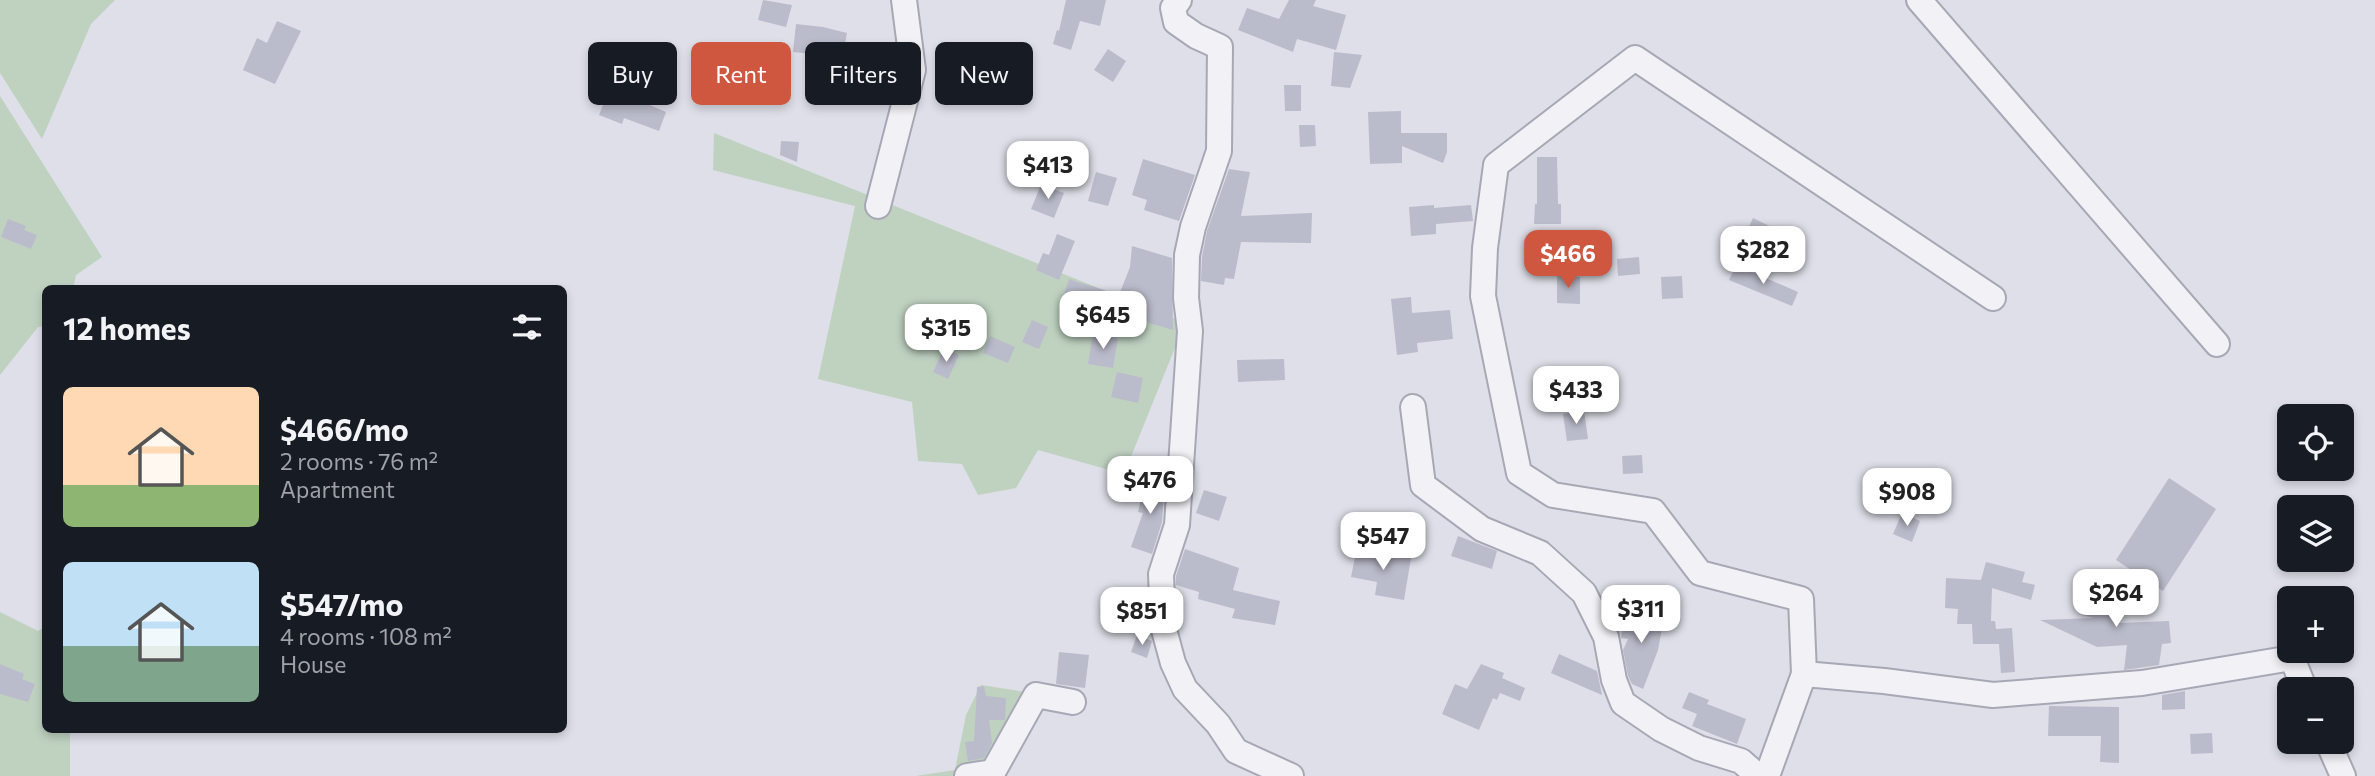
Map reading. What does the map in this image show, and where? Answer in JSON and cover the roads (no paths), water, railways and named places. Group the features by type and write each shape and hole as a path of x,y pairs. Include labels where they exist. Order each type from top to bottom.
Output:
{"street":[{"path":"877,206 914,71 904,0"},
{"path":"1179,0 1173,8 1176,22 1196,36 1220,47 1219,151 1193,227 1187,255 1186,298 1190,331 1177,525 1161,574 1163,626 1185,689 1218,724 1236,751 1291,776"},
{"path":"1919,0 2217,344"},
{"path":"1767,776 1804,674 1801,599 1700,573 1653,511 1553,495 1519,473 1483,296 1485,248 1496,165 1635,58 1993,298"},
{"path":"1413,407 1423,485 1482,529 1540,553 1584,593 1606,637 1614,680 1623,703 1661,729 1699,748 1741,761 1758,776"},
{"path":"1804,674 1993,695 2142,683 2292,658 2300,677"},
{"path":"967,776 993,772 1036,695 1073,702"},
{"path":"2334,754 2343,776"}]}
